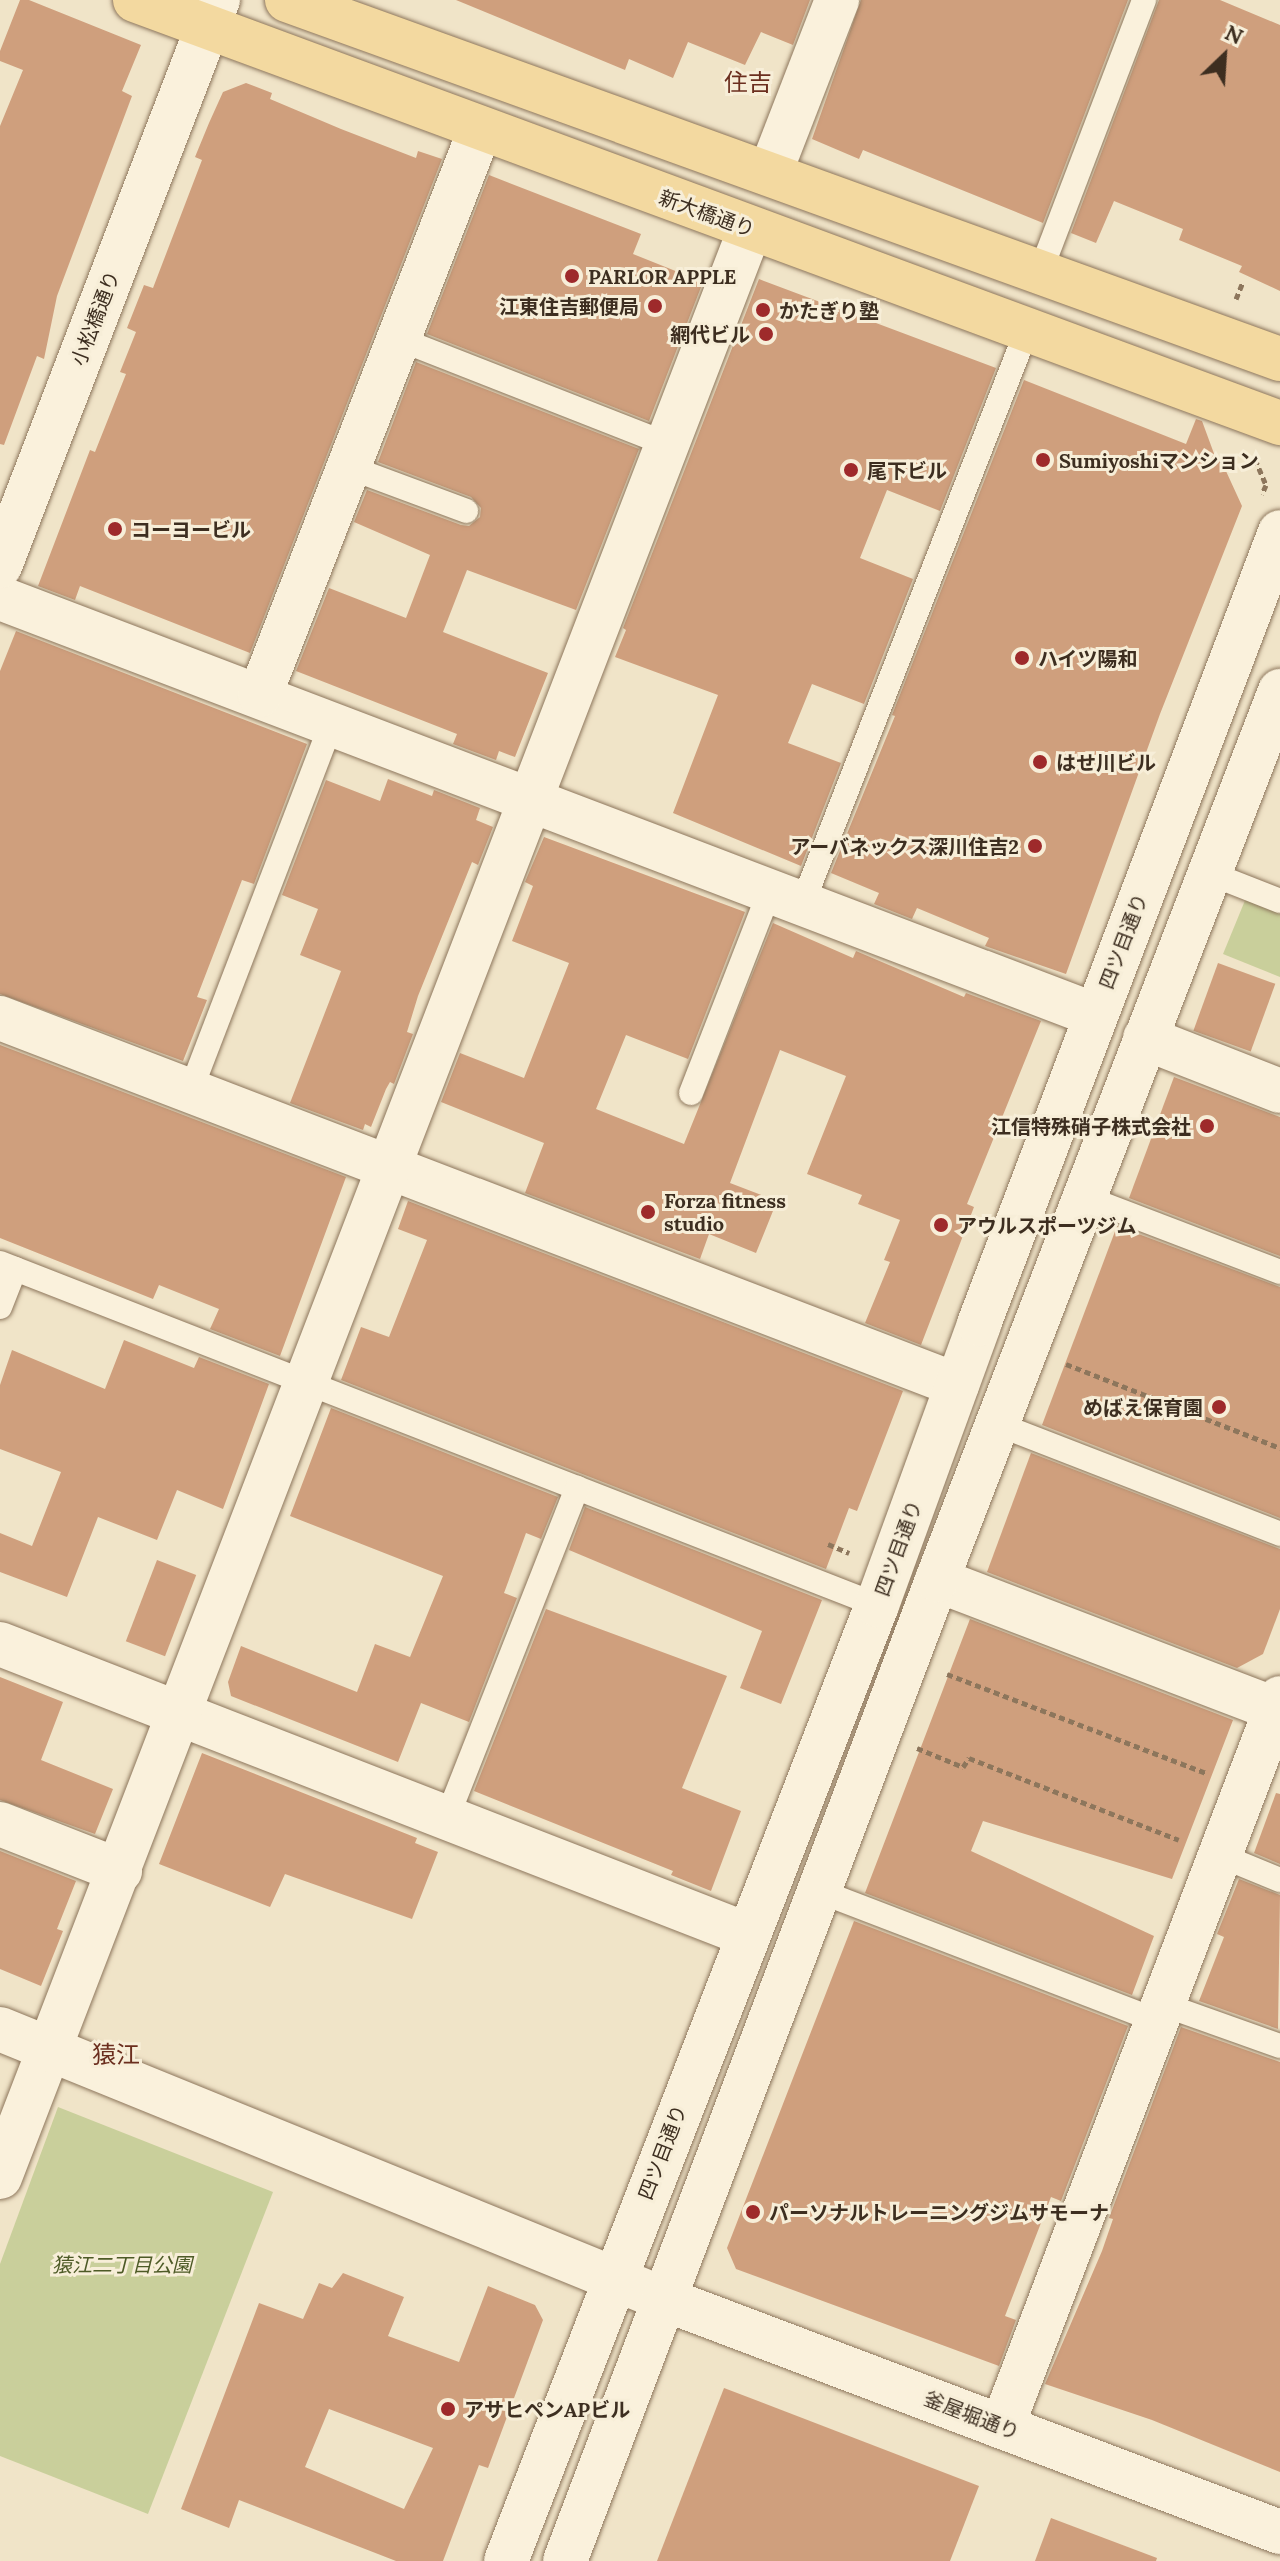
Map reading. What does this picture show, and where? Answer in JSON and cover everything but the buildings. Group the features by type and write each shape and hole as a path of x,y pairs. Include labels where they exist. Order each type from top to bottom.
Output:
{"main road":[{"name":"新大橋通り","path":"135,0 213,14 480,130 1280,423"},
{"path":"287,0 1041,270 1280,359"}],"street":[{"path":"770,173 837,0"},
{"name":"小松橋通り","path":"0,566 213,14"},
{"path":"260,695 480,130"},
{"path":"0,2177 750,229"},
{"name":"四ツ目通り","path":"506,2561 613,2278 877,1605 1095,1015 1280,532"},
{"path":"0,598 1095,1015"},
{"path":"565,2561 937,1580 1280,691"},
{"path":"0,1018 957,1385"},
{"path":"1145,1038 1280,1091"},
{"path":"937,1580 1279,1706 1158,2012 1002,2427"},
{"path":"0,1644 748,1935"},
{"path":"0,1824 120,1871"},
{"name":"釜屋堀通り","path":"0,2029 664,2299 1280,2532"}],"lane":[{"path":"1041,270 1144,0"},
{"path":"691,1093 786,899 1027,330"},
{"path":"399,339 667,444"},
{"path":"348,467 466,511"},
{"path":"190,1092 332,723"},
{"path":"1209,873 1280,901"},
{"path":"1084,1197 1280,1272"},
{"path":"0,1307 7,1266 877,1605"},
{"path":"997,1424 1280,1534"},
{"path":"447,1818 577,1488"},
{"path":"1219,1855 1280,1880"},
{"path":"819,1891 1158,2012 1280,2046"}],"path":[{"path":"1234,305 1243,282"},
{"path":"1061,1362 1280,1448"},
{"path":"828,1544 853,1555"},
{"path":"942,1672 1245,1788"},
{"path":"912,1746 963,1767 969,1758 1219,1855"}],"green space":[{"path":"1246,898 1280,912 1280,977 1223,954"},
{"name":"猿江二丁目公園","path":"58,2107 273,2192 148,2514 0,2456 0,2264"}],"place":[{"name":"PARLOR APPLE","path":"572,276"},
{"name":"江東住吉郵便局","path":"655,306"},
{"name":"かたぎり塾","path":"763,310"},
{"name":"網代ビル","path":"766,334"},
{"name":"Sumiyoshiマンション","path":"1043,460"},
{"name":"尾下ビル","path":"851,470"},
{"name":"コーヨービル","path":"115,529"},
{"name":"ハイツ陽和","path":"1022,658"},
{"name":"はせ川ビル","path":"1040,762"},
{"name":"アーバネックス深川住吉2","path":"1035,846"},
{"name":"江信特殊硝子株式会社","path":"1207,1126"},
{"name":"Forza fitness studio","path":"648,1212"},
{"name":"アウルスポーツジム","path":"941,1225"},
{"name":"めばえ保育園","path":"1219,1407"},
{"name":"パーソナルトレーニングジムサモーナ","path":"753,2212"},
{"name":"アサヒペンAPビル","path":"448,2409"}],"district":[{"name":"住吉","path":"748,83"},
{"name":"猿江","path":"116,2055"}]}
